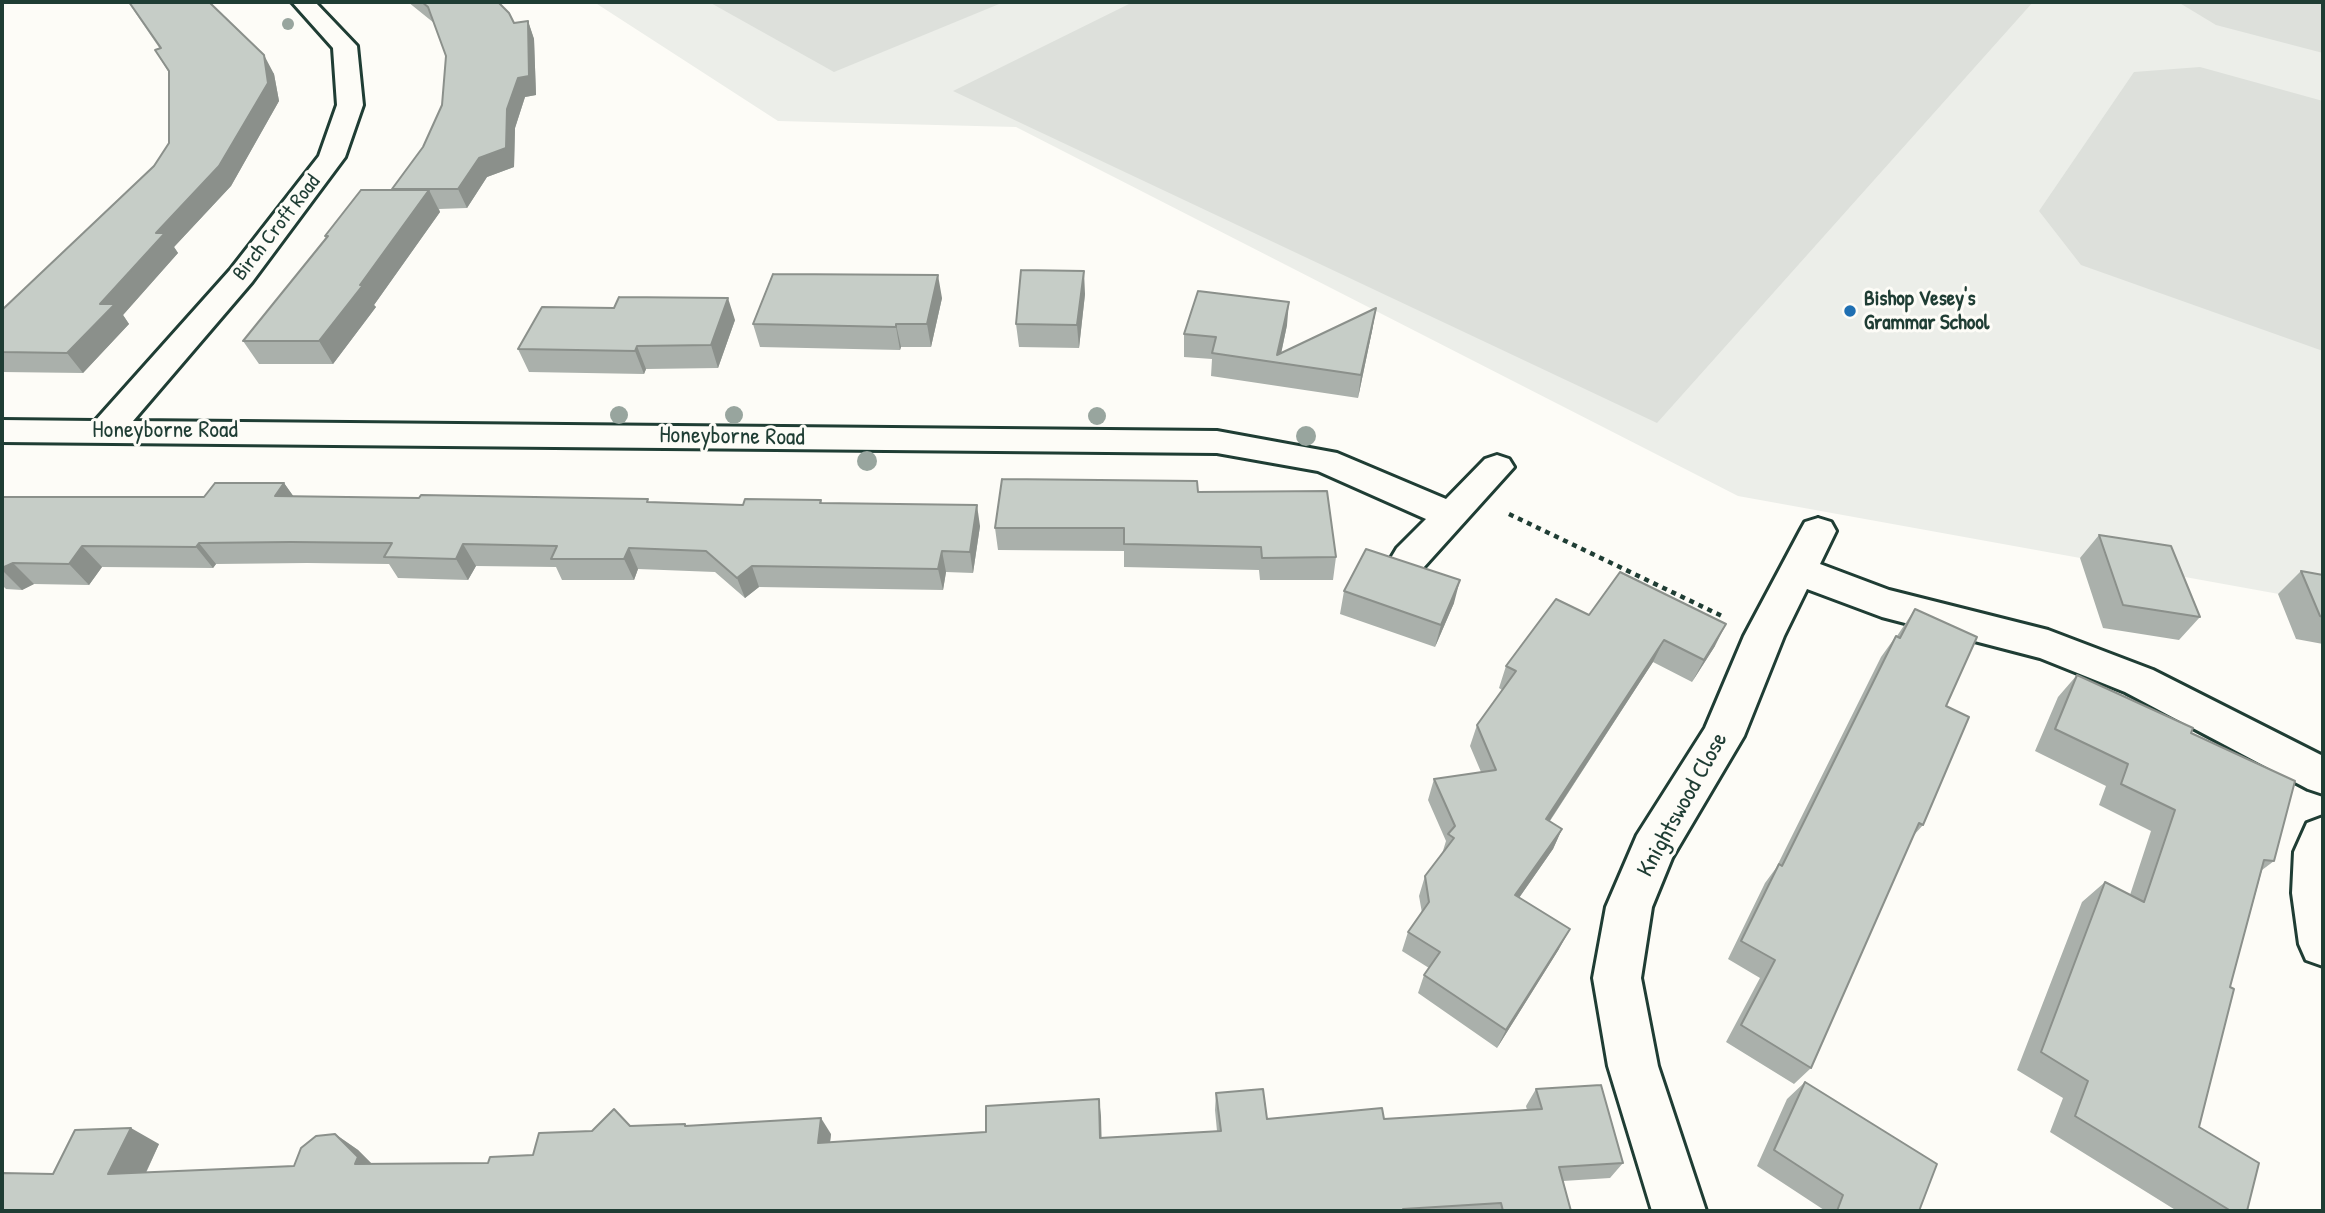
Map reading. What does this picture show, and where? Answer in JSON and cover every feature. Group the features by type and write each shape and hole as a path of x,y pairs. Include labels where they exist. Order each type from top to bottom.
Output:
{"street":[{"name":"Birch Croft Road","path":"106,430 241,276 332,157 350,105 345,46 303,2"},
{"name":"Honeyborne Road","path":"2,431 1217,442 1325,461 1459,505"},
{"path":"1410,558 1497,467"},
{"name":"Knightswood Close","path":"1679,1211 1633,1066 1617,978 1629,907 1653,849 1723,736 1764,636 1818,531"},
{"path":"1798,571 1882,603 2048,645 2139,681 2323,776"},
{"path":"2323,836 2317,852 2315,893 2323,944"}],"path":[{"path":"1459,505 1764,636"}],"shaded area":[{"name":"Bishop Vesey's Grammar School","path":"594,2 2323,2 2323,602 1738,496 1016,127 778,121"},
{"path":"709,2 1004,2 834,72"},
{"path":"1133,2 2033,2 1657,423 953,91"},
{"path":"2178,2 2323,2 2323,53 2216,25"},
{"path":"2200,67 2323,101 2323,351 2081,265 2039,211 2134,72"}],"building":[{"path":"129,2 209,2 264,55 268,83 219,166 156,233 165,233 100,304 115,304 67,353 2,352 2,309 154,166 169,143 169,71 155,50 161,48"},
{"path":"422,2 498,2 514,23 528,21 529,76 518,78 507,109 506,148 479,158 458,189 392,189 423,147 442,105 446,56 428,7"},
{"path":"361,190 429,190 360,285 363,285 319,341 243,341 328,236 325,236"},
{"path":"1021,270 1084,271 1077,325 1016,324"},
{"path":"773,274 938,275 927,324 896,324 896,327 753,324"},
{"path":"1198,291 1289,302 1277,355 1376,308 1361,375 1212,353 1216,337 1184,334"},
{"path":"619,297 728,298 711,345 637,346 635,351 518,349 542,307 614,308"},
{"path":"1002,479 1197,481 1198,492 1327,491 1336,557 1262,558 1261,547 1124,544 1124,528 995,528"},
{"path":"215,483 284,483 275,496 419,498 421,495 648,499 647,502 743,505 745,499 977,505 970,552 942,551 938,569 752,566 737,578 706,551 629,548 624,559 551,559 557,546 463,544 456,559 384,557 392,543 291,542 199,543 196,547 82,546 69,564 13,563 2,568 2,497 204,497"},
{"path":"2099,535 2171,546 2200,617 2123,605"},
{"path":"1366,549 1460,580 1441,625 1344,591"},
{"path":"2301,571 2323,575 2323,617 2320,616"},
{"path":"1620,572 1726,624 1704,660 1664,640 1546,819 1562,829 1515,895 1570,929 1506,1030 1424,975 1440,952 1408,932 1429,902 1425,876 1454,838 1448,834 1455,826 1434,779 1496,770 1477,725 1516,671 1506,666 1556,599 1589,615"},
{"path":"1915,609 1977,637 1946,706 1969,717 1923,825 1919,823 1811,1068 1741,1025 1775,960 1741,941 1779,864 1782,866 1896,636 1900,638"},
{"path":"2077,675 2193,728 2191,733 2295,781 2274,861 2264,860 2230,987 2234,989 2199,1127 2259,1163 2247,1211 2231,1211 2075,1116 2088,1081 2041,1052 2105,882 2144,902 2175,810 2121,784 2128,764 2055,729"},
{"path":"1805,1082 1937,1164 1919,1211 1837,1211 1843,1195 1774,1150"},
{"path":"1601,1085 1623,1163 1559,1167 1571,1211 1503,1211 1501,1203 1403,1211 2,1211 2,1173 53,1174 75,1130 131,1128 108,1174 294,1166 301,1148 316,1136 335,1134 358,1157 355,1164 488,1163 490,1157 533,1155 539,1133 592,1131 614,1109 630,1126 685,1126 821,1118 818,1143 986,1132 986,1106 1099,1099 1100,1138 1221,1131 1216,1093 1263,1089 1267,1119 1382,1108 1384,1119 1542,1109 1536,1089"}],"place":[{"name":"Bishop Vesey's Grammar School","path":"1850,311"}]}
